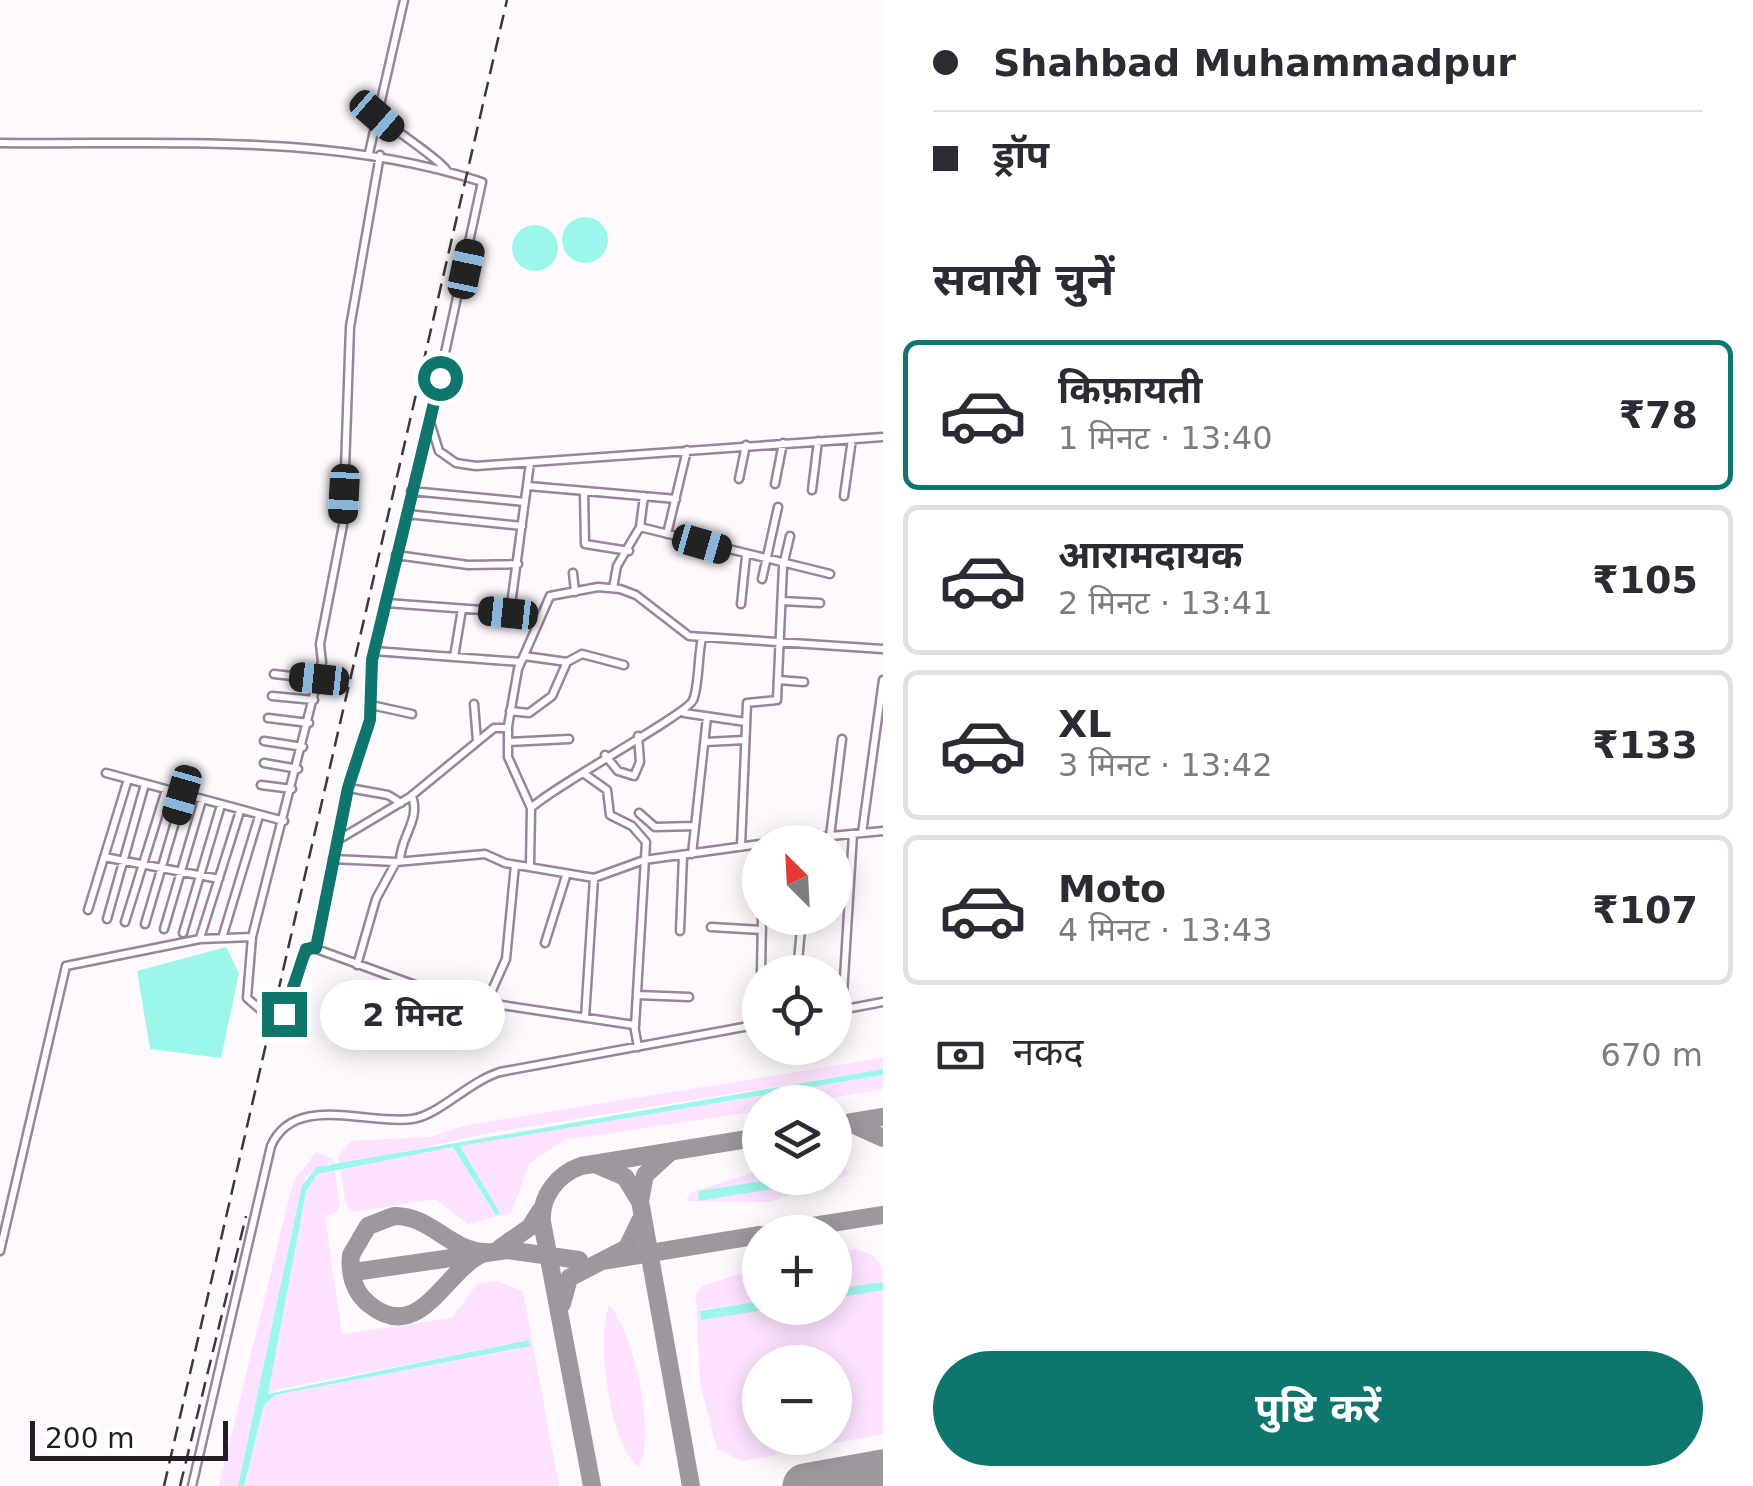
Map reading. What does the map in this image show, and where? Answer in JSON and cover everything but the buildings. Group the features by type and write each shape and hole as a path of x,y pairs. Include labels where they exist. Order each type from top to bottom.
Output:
{"street":[{"path":"369,153 404,0"},
{"path":"377,116 409,144 440,161 447,172"},
{"path":"0,144 301,146 380,154 484,184 374,652 369,726 348,788 316,948"},
{"path":"261,1010 248,998 252,937 319,679 320,644 342,531 350,327 380,154"},
{"path":"430,422 438,451 456,463 530,463 883,438"},
{"path":"844,496 852,439"},
{"path":"812,490 818,441"},
{"path":"775,484 782,443"},
{"path":"739,479 746,445"},
{"path":"667,534 687,450"},
{"path":"386,603 509,613 530,463"},
{"path":"528,486 676,499"},
{"path":"584,490 584,544 629,550"},
{"path":"411,491 526,502"},
{"path":"613,588 617,566 640,527 644,496"},
{"path":"762,579 778,507"},
{"path":"407,514 522,526"},
{"path":"640,527 784,566 830,574"},
{"path":"333,859 398,862 485,854 515,865 594,878 644,860 741,846 748,700 776,702 784,566 790,536"},
{"path":"396,555 468,565 518,564"},
{"path":"741,604 746,556"},
{"path":"572,573 576,592"},
{"path":"530,865 531,808 508,757 508,728 523,659 547,600 613,588 632,592 673,628 702,638 780,640 883,650"},
{"path":"782,601 820,603"},
{"path":"454,657 462,609"},
{"path":"531,808 606,755 684,713 695,696 702,638"},
{"path":"374,652 567,662 582,654 624,665"},
{"path":"510,711 529,713 550,698 567,662"},
{"path":"274,674 319,679"},
{"path":"778,680 804,682"},
{"path":"842,955 883,680"},
{"path":"272,696 314,700"},
{"path":"474,704 477,740"},
{"path":"370,705 412,714"},
{"path":"684,713 746,722"},
{"path":"680,932 707,717"},
{"path":"268,718 308,723"},
{"path":"337,841 412,796 477,740 496,728 508,728"},
{"path":"606,755 618,771 634,776 640,762 638,736"},
{"path":"831,825 842,738"},
{"path":"508,742 569,739"},
{"path":"705,742 745,740"},
{"path":"264,741 303,746"},
{"path":"264,763 298,769"},
{"path":"583,773 607,790 610,815 645,839 635,1026 638,1047"},
{"path":"106,774 259,816 285,817"},
{"path":"88,910 128,779"},
{"path":"107,919 145,784"},
{"path":"261,785 292,789"},
{"path":"348,788 388,795 401,803"},
{"path":"125,922 166,790"},
{"path":"144,924 182,795"},
{"path":"357,965 376,899 398,862 416,810 412,796"},
{"path":"164,928 202,800"},
{"path":"183,932 221,805"},
{"path":"200,939 240,810"},
{"path":"639,812 655,827 694,826"},
{"path":"222,938 259,816"},
{"path":"852,834 883,830"},
{"path":"104,857 219,879"},
{"path":"486,1006 506,959 515,865"},
{"path":"545,943 566,876"},
{"path":"585,1018 594,878"},
{"path":"711,926 742,928"},
{"path":"0,1251 66,966 200,939 252,937"},
{"path":"277,1013 288,1010 306,949 316,948 486,1006 635,1026"},
{"path":"638,995 689,997"},
{"path":"852,1008 883,1002"},
{"path":"192,1486 271,1146 283,1126 298,1117 419,1118 476,1079 742,1027"}],"shaded area":[{"path":"585,217 601,224 608,240 601,256 585,263 569,256 562,240 569,224"},
{"path":"535,225 551,232 558,248 551,264 535,271 519,264 512,248 519,232"},
{"path":"226,947 239,973 221,1058 150,1049 137,971"},
{"path":"883,1058 883,1069 785,1085 742,1085 742,1092 484,1134 341,1166 453,1147 499,1213 460,1146 742,1099 742,1114 564,1140 529,1164 511,1213 468,1224 435,1199 354,1212 346,1205 338,1156 351,1141 430,1137 467,1125"},
{"path":"883,1069 883,1075 823,1085 791,1085"},
{"path":"883,1075 883,1089 852,1094 852,1085 823,1085"},
{"path":"742,1093 742,1099 460,1146 500,1213 496,1215 453,1147 317,1174 306,1192 268,1394 529,1340 530,1346 275,1395 264,1405 244,1486 238,1486 302,1185 317,1167"},
{"path":"316,1152 333,1159 340,1205 338,1211 325,1217 342,1334 452,1318 477,1284 497,1281 523,1291 559,1486 244,1486 264,1405 275,1395 529,1341 279,1389 267,1395 306,1192 317,1174 333,1168 332,1162 307,1175 302,1186 238,1486 219,1486 293,1182"},
{"path":"742,1176 742,1184 698,1191 699,1200 742,1193 789,1195 769,1202 686,1201 690,1193"},
{"path":"742,1184 742,1194 699,1201 698,1191"},
{"path":"852,1250 869,1253 877,1260 883,1283 852,1287"},
{"path":"742,1273 742,1304 700,1310 701,1319 742,1313 742,1325 852,1325 852,1295 883,1290 883,1434 852,1440 852,1345 742,1345 742,1455 773,1455 742,1461 717,1449 700,1384 696,1293 704,1285"},
{"path":"883,1282 883,1290 852,1295 852,1287"},
{"path":"742,1304 742,1313 701,1320 700,1311"},
{"path":"609,1305 626,1337 640,1385 645,1433 638,1467 619,1436 608,1390 604,1342"}],"taxiway":[{"path":"852,1122 883,1117"},
{"path":"852,1124 883,1138"},
{"path":"592,1486 542,1222 547,1195 558,1180 581,1166 742,1140"},
{"path":"669,1153 645,1175 640,1201 691,1486"},
{"path":"597,1165 625,1177 639,1200"},
{"path":"500,1248 530,1227 541,1210"},
{"path":"852,1220 883,1215"},
{"path":"394,1216 419,1221 462,1246 487,1252 472,1260 419,1310 404,1316 388,1315 370,1305 356,1289 351,1269 351,1255 368,1226 394,1216"},
{"path":"562,1304 569,1278 627,1248 640,1221"},
{"path":"602,1261 742,1238"},
{"path":"354,1272 507,1250 579,1260"}],"runway":[{"path":"805,1486 883,1472"}],"railway":[{"path":"164,1486 507,0"},
{"path":"180,1486 246,1216"}],"route":[{"path":"284,1014 306,949 316,948 348,788 370,720 372,660 440,378"}]}
